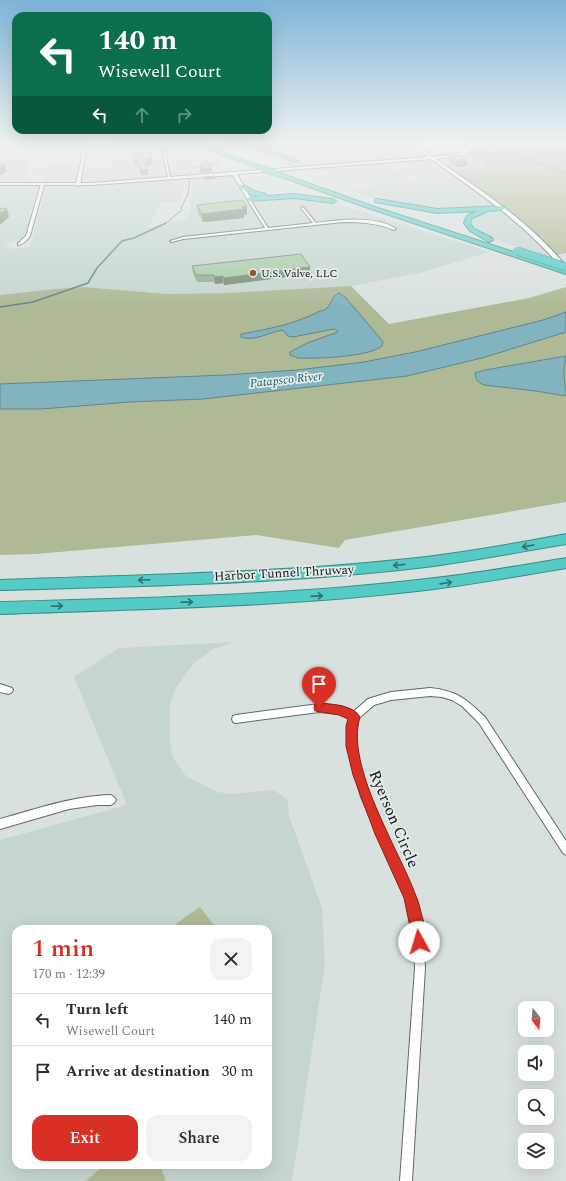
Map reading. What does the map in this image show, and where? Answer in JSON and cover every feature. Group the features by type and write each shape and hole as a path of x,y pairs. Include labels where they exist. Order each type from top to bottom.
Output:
{"highway":[{"path":"312,198 362,207 566,267"},
{"path":"350,198 420,224"},
{"path":"358,198 566,271"},
{"path":"366,198 425,210 454,211 502,208"},
{"path":"502,208 473,214 467,220 467,223 476,234 512,251"},
{"name":"Harbor Tunnel Thruway","path":"0,585 266,575 349,570 460,558 566,539"},
{"name":"Harbor Tunnel Thruway","path":"0,608 239,600 336,594 439,584 566,563"}],"main road":[{"path":"488,198 533,233 559,260 566,271"}],"street":[{"path":"19,244 28,236 38,198"},
{"path":"249,198 267,229"},
{"path":"303,208 315,224"},
{"path":"172,241 183,238 355,221 385,225 394,229"},
{"path":"0,688 9,690"},
{"path":"236,719 319,708 341,710 354,717 371,702 391,696 430,692 442,693 465,703 482,720 566,850"},
{"name":"Ryerson Circle","path":"354,717 352,726 352,746 359,775 379,830 410,897 418,925 420,968 406,1181"},
{"path":"0,824 70,805 99,800 111,800"}],"shaded area":[{"path":"0,198 35,198 25,235 21,239 8,243 6,249 30,247 43,198 181,198 180,202 161,202 148,228 186,219 190,210 191,198 244,198 246,202 298,199 324,202 354,209 490,252 419,273 351,286 227,293 168,294 83,287 0,295"},
{"path":"372,198 485,198 493,204 493,206 442,211 400,205"},
{"path":"495,211 505,213 530,233 550,253 546,256 491,238 477,230 472,222 473,218 484,213"},
{"path":"235,642 213,649 194,663 176,688 170,704 170,742 173,758 186,776 217,792 231,794 274,790 288,800 289,816 322,908 325,965 292,1181 0,1181 0,840 127,805 74,677 119,648"}],"green space":[{"path":"491,198 566,198 566,253 557,255 545,242 508,210"},
{"path":"351,286 389,324 529,298 566,287 566,502 345,540 339,548 256,535 36,554 0,555 0,295 83,287 168,294 227,293"},
{"path":"200,907 214,925 175,925"},
{"path":"100,1169 162,1169 166,1181 86,1181"}],"water":[{"path":"339,293 346,298 380,338 383,342 382,346 366,353 354,355 329,358 298,358 290,355 290,352 307,343 338,331 334,329 293,337 288,336 283,330 257,338 241,337 241,334 282,326 311,316 326,309 334,296"},
{"name":"Patapsco River","path":"566,312 566,332 482,358 407,376 203,399 130,402 41,409 0,409 0,384 226,375 297,370 364,362 415,352 543,320"},
{"path":"566,356 564,366 565,396 484,385 479,382 475,375 475,373 485,370"}],"building":[{"path":"243,200 247,206 242,207 244,209 202,214 197,205"},
{"path":"0,208 7,209 0,214"},
{"path":"301,254 310,267 224,278 223,276 214,277 214,275 196,275 192,266"}],"waterway":[{"path":"165,224 182,210 181,208 186,198"},
{"path":"0,307 33,302 88,283 97,268 122,241 134,238 166,223"}],"place":[{"name":"U.S. Valve, LLC","path":"253,273"}],"route":[{"path":"319,708 341,710 354,717 351,734 355,763 379,830 404,881 410,897 418,925 419,942"}]}
